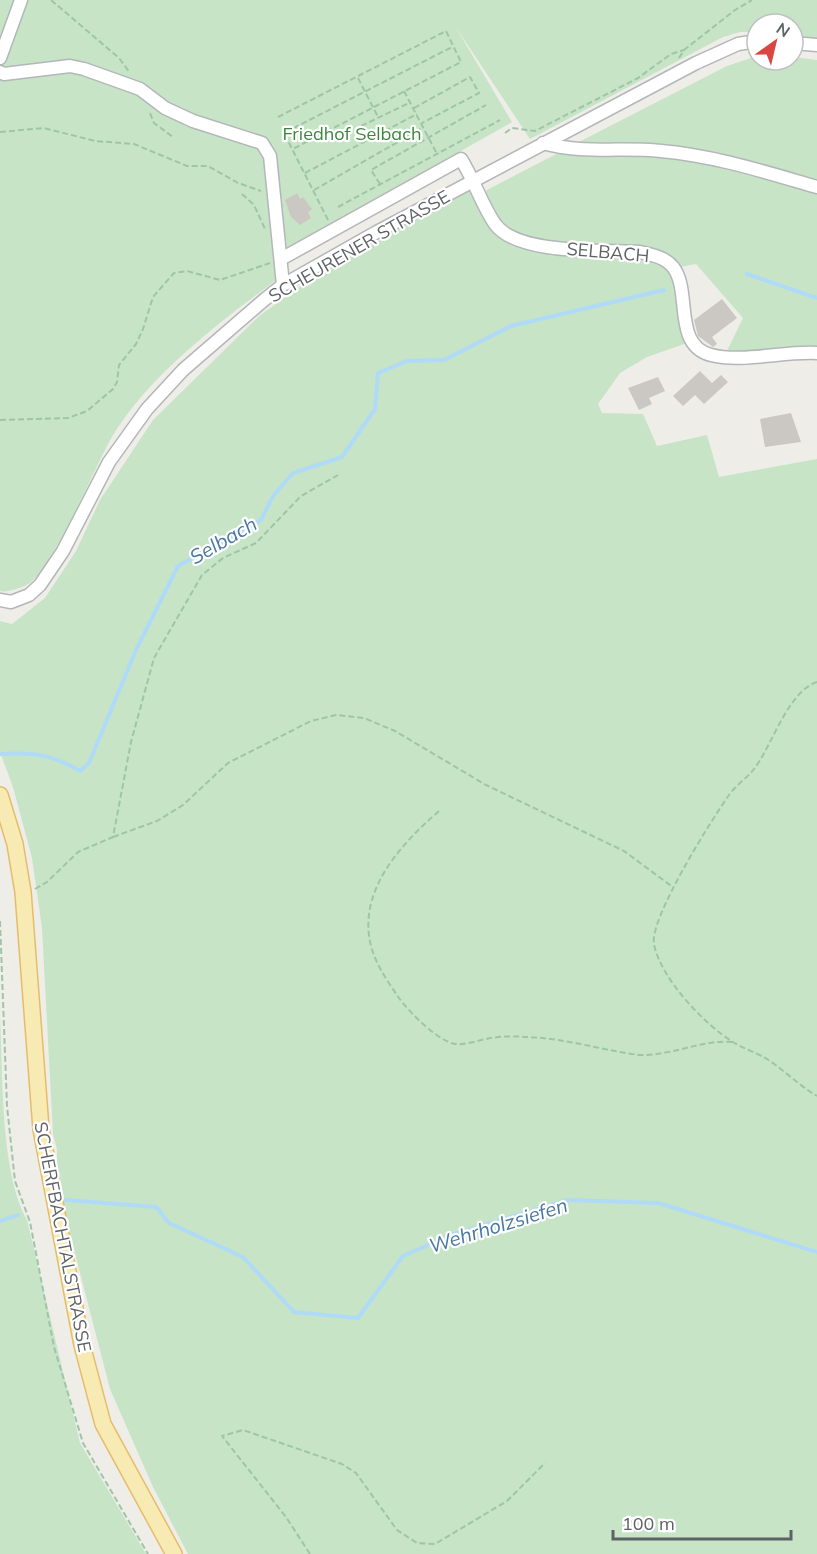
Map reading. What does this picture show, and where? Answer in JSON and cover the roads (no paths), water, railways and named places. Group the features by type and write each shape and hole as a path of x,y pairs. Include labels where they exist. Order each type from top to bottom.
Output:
{"main road":[{"name":"SCHERFBACHTALSTRASSE","path":"0,795 15,844 23,892 41,1129 82,1346 104,1424 174,1554"}],"street":[{"path":"0,58 21,0"},
{"name":"SCHEURENER STRASSE","path":"0,600 11,602 29,595 40,585 63,551 109,462 147,409 216,340 283,285 474,180 720,51 745,44"},
{"path":"0,72 4,74 70,66 140,89 165,108 193,122 262,143 270,156 283,285"},
{"path":"543,144 559,148 618,152 637,149 726,159 817,187"},
{"path":"281,259 461,159 474,180"},
{"name":"SELBACH","path":"474,180 495,224 507,236 530,244 640,252 658,256 672,266 680,281 686,327 696,346 710,355 729,357 817,353"}],"waterway":[{"name":"Selbach","path":"747,274 817,298"},
{"name":"Selbach","path":"0,754 42,755 80,771 89,763 136,650 178,566 261,520 273,496 293,473 342,457 375,409 378,373 407,361 444,360 511,326 664,290"},
{"name":"Wehrholzsiefen","path":"65,1200 156,1207 169,1223 243,1257 294,1312 358,1318 403,1256 451,1235 568,1200 658,1203 817,1252"},
{"name":"Wehrholzsiefen","path":"0,1221 18,1215"}],"park label":[{"name":"Friedhof Selbach","path":"352,133"}]}
